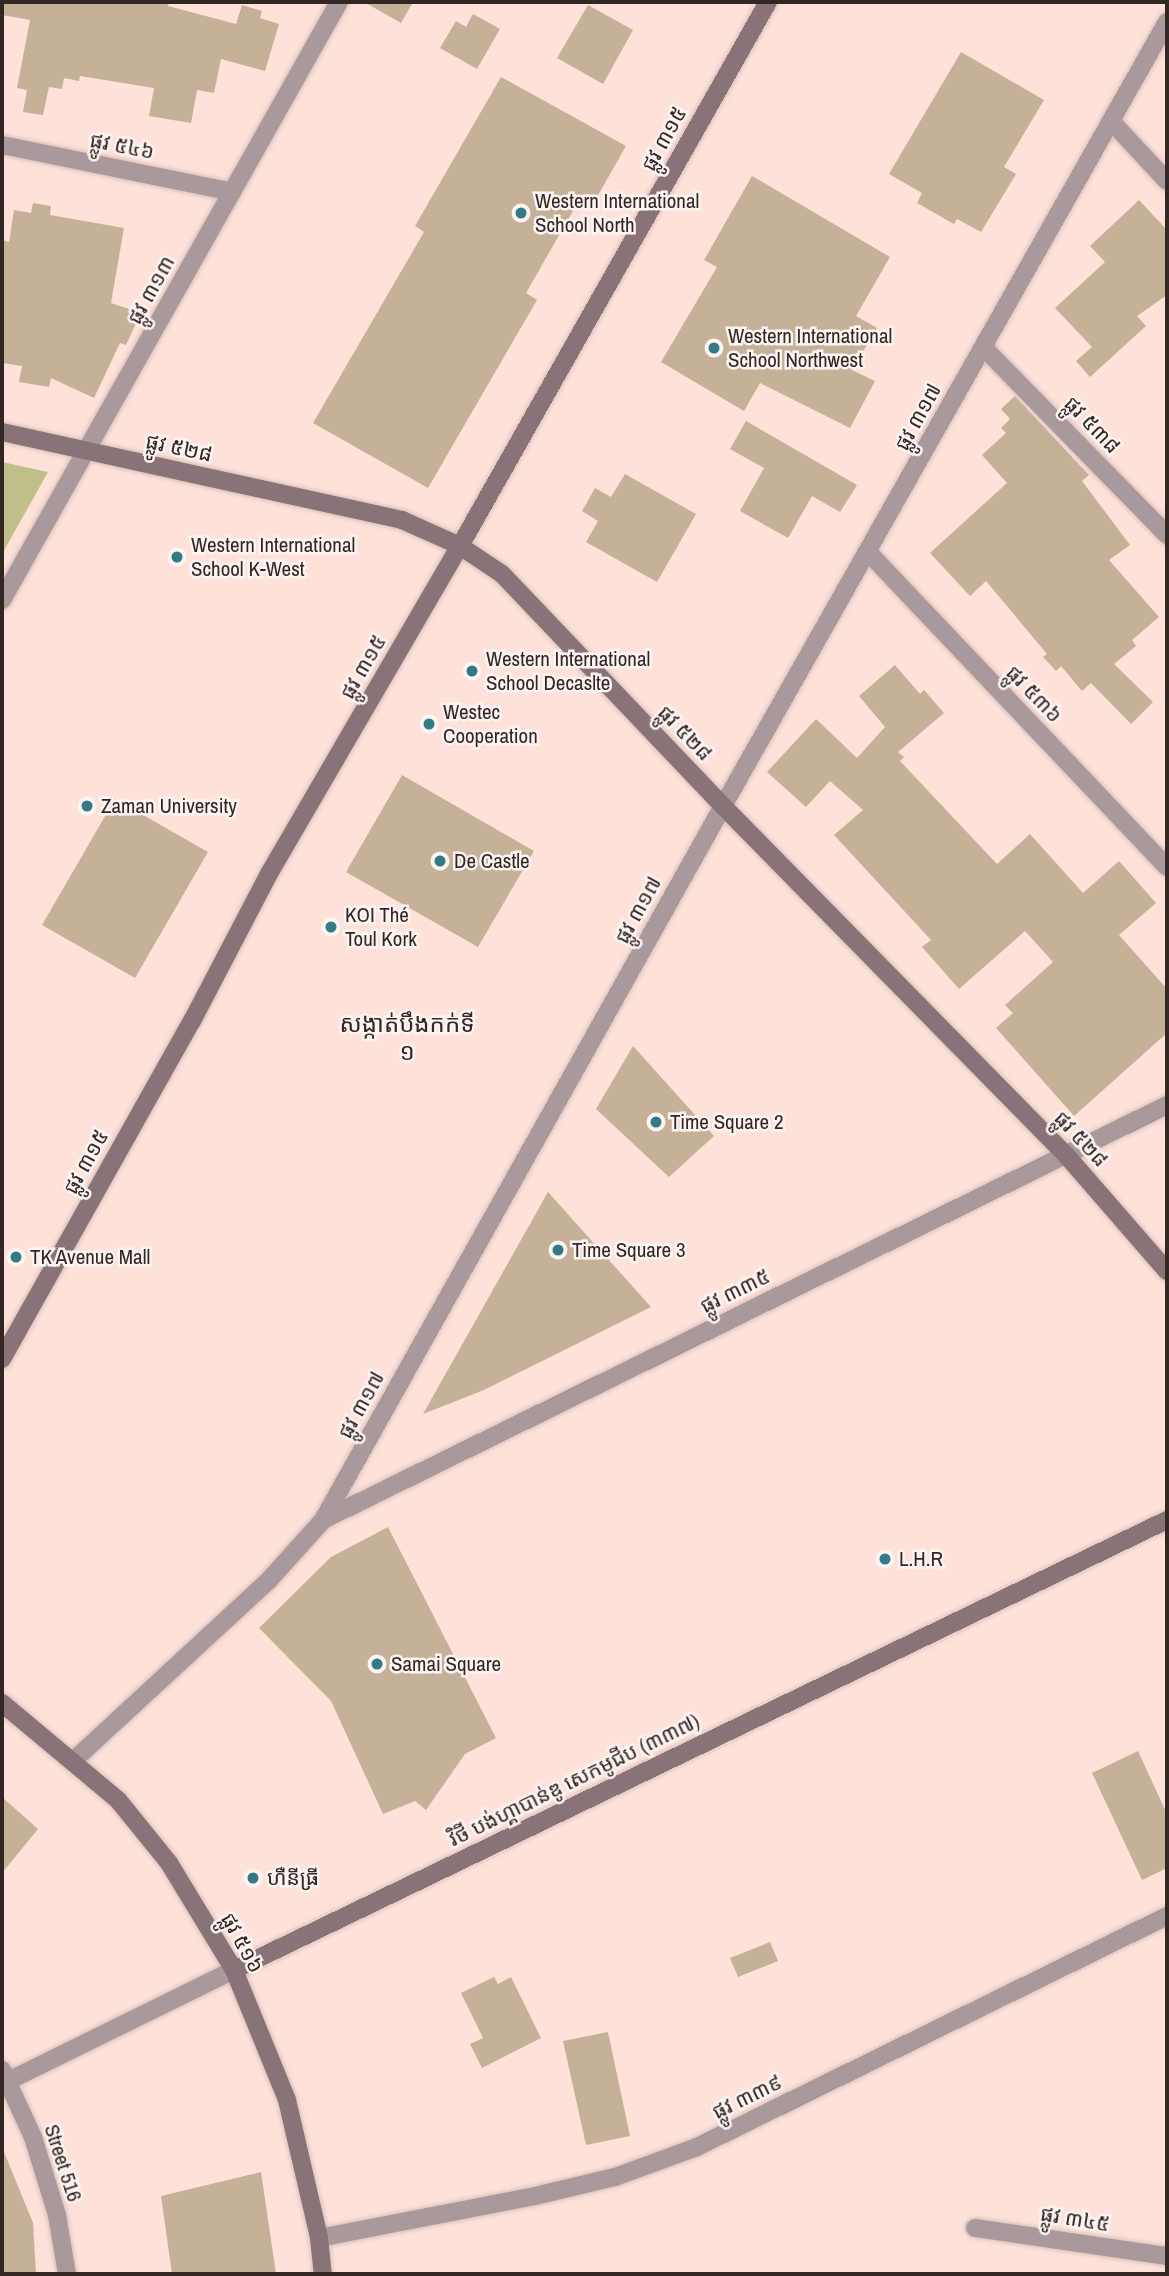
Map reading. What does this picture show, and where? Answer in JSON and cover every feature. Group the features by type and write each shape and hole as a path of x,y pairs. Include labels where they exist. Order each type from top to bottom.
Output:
{"street":[{"name":"ផ្លូវ ៣១៣","path":"2,600 339,2"},
{"name":"ផ្លូវ ៣១៥","path":"2,1359 192,1021 270,872 460,546 768,2"},
{"name":"ផ្លូវ ៣១៧","path":"73,1761 269,1580 323,1520 1167,22"},
{"path":"1111,121 1167,181"},
{"name":"ផ្លូវ ៥៤៦","path":"2,145 232,192"},
{"name":"ផ្លូវ ៥៣៨","path":"984,348 1167,535"},
{"name":"ផ្លូវ ៥២៨","path":"2,432 402,520 460,546 502,574 723,806 1066,1155 1167,1271"},
{"name":"ផ្លូវ ៥៣៦","path":"868,552 1167,867"},
{"name":"ផ្លូវ ៣៣៥","path":"323,1520 1167,1105"},
{"name":"វិថី បង់ហ្គាបាន់ឌូ សេកមូជីប (៣៣៧)","path":"4,2078 234,1970 1167,1520"},
{"name":"ផ្លូវ ៥១៦","path":"2,1703 118,1800 169,1863 234,1970 287,2101 319,2238 323,2274"},
{"name":"ផ្លូវ ៣៣៩","path":"319,2238 536,2196 615,2177 697,2147 1167,1916"},
{"name":"Street 516","path":"4,2078 41,2163 57,2215 67,2274"},
{"name":"ផ្លូវ ៣៤៥","path":"975,2228 1167,2256"}],"shaded area":[{"path":"2,462 48,472 2,554"}],"building":[{"path":"2,2 169,2 168,6 236,24 242,5 262,11 260,18 279,24 265,71 221,59 214,93 197,90 191,123 149,116 154,88 80,76 79,81 64,78 62,89 49,87 43,115 23,112 27,90 17,88 30,20 2,15"},
{"path":"364,2 413,2 401,23"},
{"path":"588,5 633,30 603,84 557,58"},
{"path":"473,14 500,29 477,69 440,48 456,21 466,27"},
{"path":"961,52 1044,100 1004,167 1016,174 981,232 957,219 954,224 917,203 922,193 889,174"},
{"path":"501,77 626,146 593,204 581,197 526,293 537,300 428,488 313,423 424,232 415,226"},
{"path":"752,176 890,257 856,316 877,328 852,370 875,381 850,428 760,383 744,411 661,362 717,267 704,260"},
{"path":"1139,200 1167,230 1167,295 1137,316 1146,326 1090,377 1076,361 1092,347 1055,308 1105,262 1090,246"},
{"path":"33,203 51,206 50,215 124,228 111,303 141,313 126,345 120,343 94,398 51,378 49,387 19,382 22,366 2,363 2,240 9,242 14,210 31,213"},
{"path":"1015,396 1089,475 1082,481 1130,545 1109,560 1159,617 1132,640 1136,646 1114,664 1153,702 1131,724 1091,683 1082,691 1061,666 1056,671 1043,657 1047,654 986,581 970,596 930,553 1007,483 982,455 1006,433 1001,428 1010,419 1001,409"},
{"path":"746,421 857,485 840,512 812,496 788,538 740,511 764,468 730,449"},
{"path":"625,474 696,514 657,582 586,542 598,521 582,511 595,488 611,497"},
{"path":"895,665 920,694 924,690 944,713 898,752 904,757 900,761 997,864 1030,834 1083,893 1119,861 1156,903 1119,935 1167,989 1167,1033 1074,1116 996,1028 1013,1013 1005,1005 1053,962 1025,931 959,989 922,947 931,940 834,835 863,810 830,781 806,807 767,772 816,719 857,758 885,727 859,696"},
{"name":"De Castle","path":"402,775 534,851 478,947 346,872"},
{"path":"115,799 208,852 135,978 42,925"},
{"name":"Time Square 2","path":"633,1046 714,1136 669,1177 596,1109"},
{"name":"Time Square 3","path":"548,1192 651,1307 484,1390 423,1414"},
{"name":"Samai Square","path":"388,1527 496,1738 465,1754 426,1810 415,1801 383,1814 331,1701 259,1628 331,1557"},
{"path":"1138,1751 1167,1814 1167,1868 1142,1880 1092,1773"},
{"path":"2,1797 38,1829 2,1873"},
{"path":"770,1942 778,1961 738,1977 730,1958"},
{"path":"494,1977 498,1984 511,1977 541,2038 482,2068 470,2044 483,2038 461,1993"},
{"path":"608,2032 630,2136 586,2145 563,2041"},
{"path":"2,2147 33,2223 36,2274 2,2274"},
{"path":"261,2172 276,2274 172,2274 161,2196"}],"place":[{"name":"Western International School North","path":"521,213"},
{"name":"Western International School Northwest","path":"714,348"},
{"name":"Western International School K-West","path":"177,557"},
{"name":"Western International School Decaslte","path":"472,671"},
{"name":"Westec Cooperation","path":"429,724"},
{"name":"Zaman University","path":"87,806"},
{"name":"De Castle","path":"440,861"},
{"name":"KOI Thé Toul Kork","path":"331,927"},
{"name":"Time Square 2","path":"656,1122"},
{"name":"Time Square 3","path":"558,1250"},
{"name":"TK Avenue Mall","path":"16,1257"},
{"name":"L.H.R","path":"885,1559"},
{"name":"Samai Square","path":"377,1664"},
{"name":"ហឺនីធ្រី","path":"253,1878"}],"district":[{"name":"សង្កាត់បឹងកក់ទី ១","path":"407,1038"}]}
